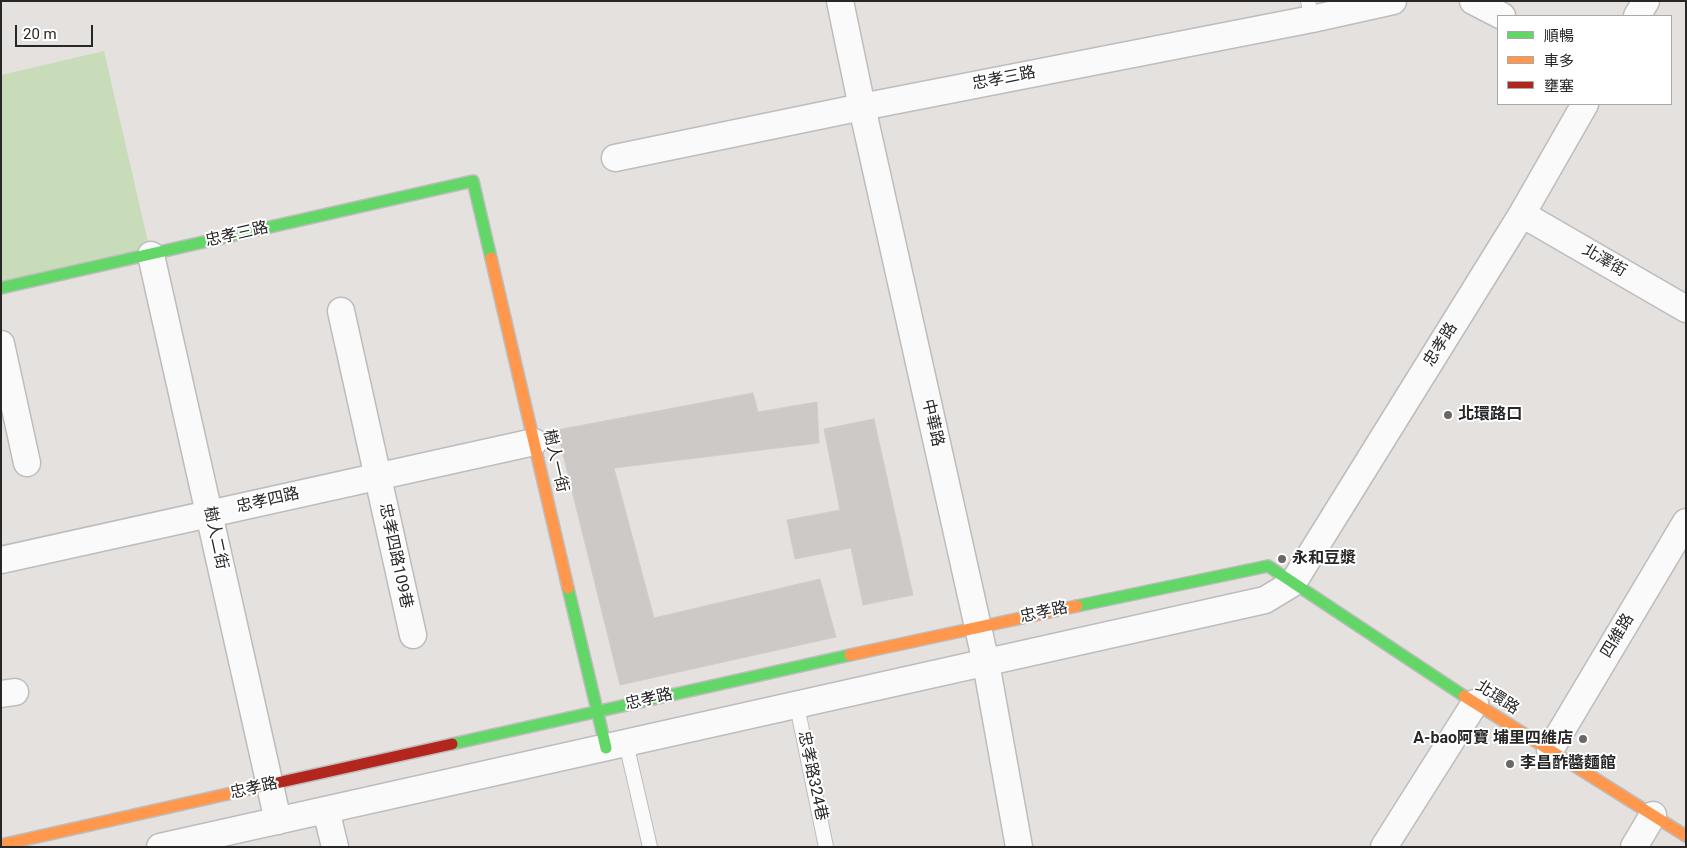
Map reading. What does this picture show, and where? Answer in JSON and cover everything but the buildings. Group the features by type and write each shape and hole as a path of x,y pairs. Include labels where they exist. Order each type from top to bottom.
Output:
{"street":[{"name":"中華路","path":"840,1 986,663 1019,847"},
{"name":"忠孝三路","path":"615,158 1310,10 1393,1"},
{"path":"1473,1 1500,15"},
{"path":"1638,15 1646,1"},
{"name":"忠孝路","path":"160,847 1265,600 1293,583 1522,214 1584,105"},
{"name":"忠孝三路","path":"1,288 473,181"},
{"name":"樹人一街","path":"473,181 598,712 616,746"},
{"name":"北澤街","path":"1522,214 1686,309"},
{"name":"樹人二街","path":"151,255 278,821"},
{"name":"忠孝四路109巷","path":"341,312 413,635"},
{"path":"1,344 28,463"},
{"name":"忠孝四路","path":"1,560 534,442"},
{"name":"四維路","path":"1550,750 1686,522"},
{"name":"忠孝路","path":"1,845 978,626 1268,566 1293,583"},
{"name":"北環路","path":"1293,583 1474,703 1686,836"},
{"path":"1384,847 1474,703"},
{"path":"326,810 335,847"},
{"path":"1634,847 1653,815"}],"lane":[{"name":"忠孝路324巷","path":"797,706 826,847"},
{"path":"616,746 650,847"}],"green space":[{"path":"104,51 151,255 1,288 1,75"}],"traffic: fast":[{"path":"1,288 473,181 491,258"},
{"path":"1077,606 1268,566 1464,696"},
{"path":"568,588 606,748"},
{"path":"452,744 850,655"}],"traffic: slow":[{"path":"491,258 568,588"},
{"path":"850,655 1077,606"},
{"path":"1464,696 1686,836"},
{"path":"1,845 272,784"}],"traffic: jam":[{"path":"272,784 452,744"}],"place":[{"name":"北環路口","path":"1448,415"},
{"name":"永和豆漿","path":"1282,559"},
{"name":"A-bao阿寶 埔里四維店","path":"1583,739"},
{"name":"李昌酢醬麵館","path":"1510,764"}]}
